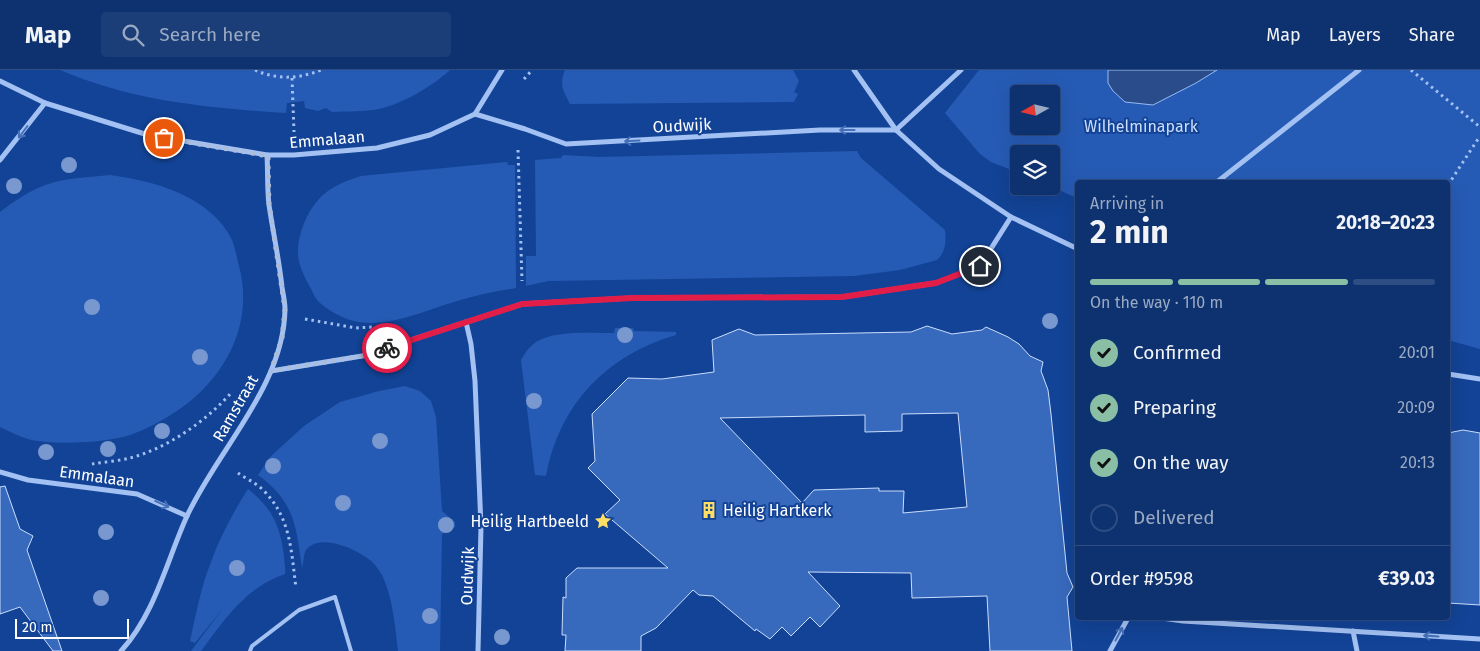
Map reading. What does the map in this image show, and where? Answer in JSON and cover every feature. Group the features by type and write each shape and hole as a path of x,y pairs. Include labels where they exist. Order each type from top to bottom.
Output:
{"street":[{"path":"475,114 502,70"},
{"path":"854,70 896,130 938,169 1011,217 1075,248"},
{"path":"896,130 961,70"},
{"path":"1220,180 1359,70"},
{"name":"Emmalaan","path":"0,81 45,103 148,135 268,156 377,148 430,135 475,114"},
{"path":"0,160 45,103"},
{"name":"Oudwijk","path":"475,114 566,144 820,130 896,130"},
{"name":"Ramstraat","path":"122,651 132,639 148,610 187,516 203,485 254,405 271,371 282,338 285,309 281,272 269,203 268,156"},
{"path":"271,371 362,356 522,304 632,298 842,297 936,283 980,266 1011,217"},
{"name":"Oudwijk","path":"466,322 476,381 481,527 478,651"},
{"path":"1450,374 1480,379"},
{"name":"Emmalaan","path":"0,472 28,480 137,494 187,516"},
{"path":"1110,651 1127,620"},
{"path":"1177,620 1480,639"},
{"path":"1353,631 1357,651"}],"lane":[{"path":"250,651 252,646 299,610 335,596 351,651"}],"path":[{"path":"255,70 264,75 292,78 321,70"},
{"path":"1411,70 1480,127"},
{"path":"292,78 294,155"},
{"path":"522,304 518,144 525,129"},
{"path":"1450,183 1480,136"},
{"path":"284,316 356,328 378,326"},
{"name":"Emmalaan","path":"83,465 130,458 157,448 208,415 236,388"},
{"path":"219,460 260,487 276,505 288,530 299,610"}],"green space":[{"path":"60,70 450,70 417,94 379,109 332,112 326,108 318,111 305,108 304,101 287,103 286,113 228,109 143,96 87,81"},
{"path":"565,70 793,70 799,81 794,92 798,94 794,102 570,104 563,88 562,80"},
{"name":"Wilhelminapark","path":"979,70 1480,70 1480,349 1450,341 1450,180 1075,180 1075,197 1060,190 1060,145 1010,145 1010,169 991,162 980,154 945,113"},
{"path":"857,151 861,158 945,230 945,246 937,260 900,270 854,276 548,281 526,286 526,256 536,256 535,160 561,158 563,155 598,157"},
{"path":"507,162 508,165 515,165 516,288 470,297 408,317 378,323 350,320 323,306 317,300 301,268 298,248 306,218 314,205 328,191 344,182 361,176"},
{"path":"110,175 145,182 180,193 210,212 223,225 233,243 243,290 242,313 237,334 228,355 216,374 201,391 184,406 153,425 124,437 108,440 61,443 28,439 0,427 0,212 35,189 48,184 71,179"},
{"path":"615,328 633,328 634,331 676,332 676,335 628,355 608,369 590,386 562,426 552,450 546,476 535,475 521,360 531,346 544,338 574,333 614,333"},
{"path":"405,386 420,391 431,401 436,417 442,511 455,522 455,527 442,534 440,651 398,651 393,612 386,584 372,561 356,551 338,544 320,542 306,550 302,568 295,527 287,505 280,495 258,475 271,456 304,426 340,402"},
{"path":"248,489 263,503 274,518 282,545 285,574 259,587 237,605 201,651 191,651 224,607 195,643 190,641 207,571 228,524"}],"shaded area":[{"path":"1108,70 1217,70 1153,105 1125,102 1113,91 1108,83"}],"building":[{"path":"927,326 952,334 982,330 986,327 1008,337 1019,344 1030,356 1043,362 1041,371 1048,390 1067,573 1073,587 1067,597 1072,651 990,651 987,596 912,598 911,573 808,572 840,606 820,627 810,617 791,636 782,627 770,639 756,629 755,631 713,596 699,595 693,590 656,628 641,636 641,651 565,651 566,635 562,635 563,597 566,598 566,578 577,568 668,568 605,514 620,500 588,468 595,461 592,414 628,378 662,379 714,372 712,340 739,329 755,335 911,332","holes":["958,413 967,507 903,513 904,491 879,491 879,488 814,490 802,503 720,418 865,415 865,432 902,431 902,414"]},
{"path":"1463,430 1480,433 1480,605 1450,603 1450,433"},
{"path":"5,486 20,529 33,536 27,550 62,651 53,651 20,607 0,614 0,487"}],"way so far":[{"path":"164,138 268,156 269,203 281,272 285,309 282,338 271,371 362,356 387,348"}],"place":[{"name":"Heilig Hartkerk","path":"709,510"},
{"name":"Heilig Hartbeeld","path":"603,521"}],"route":[{"path":"387,348 522,304 632,298 842,297 936,283 980,266"}]}
